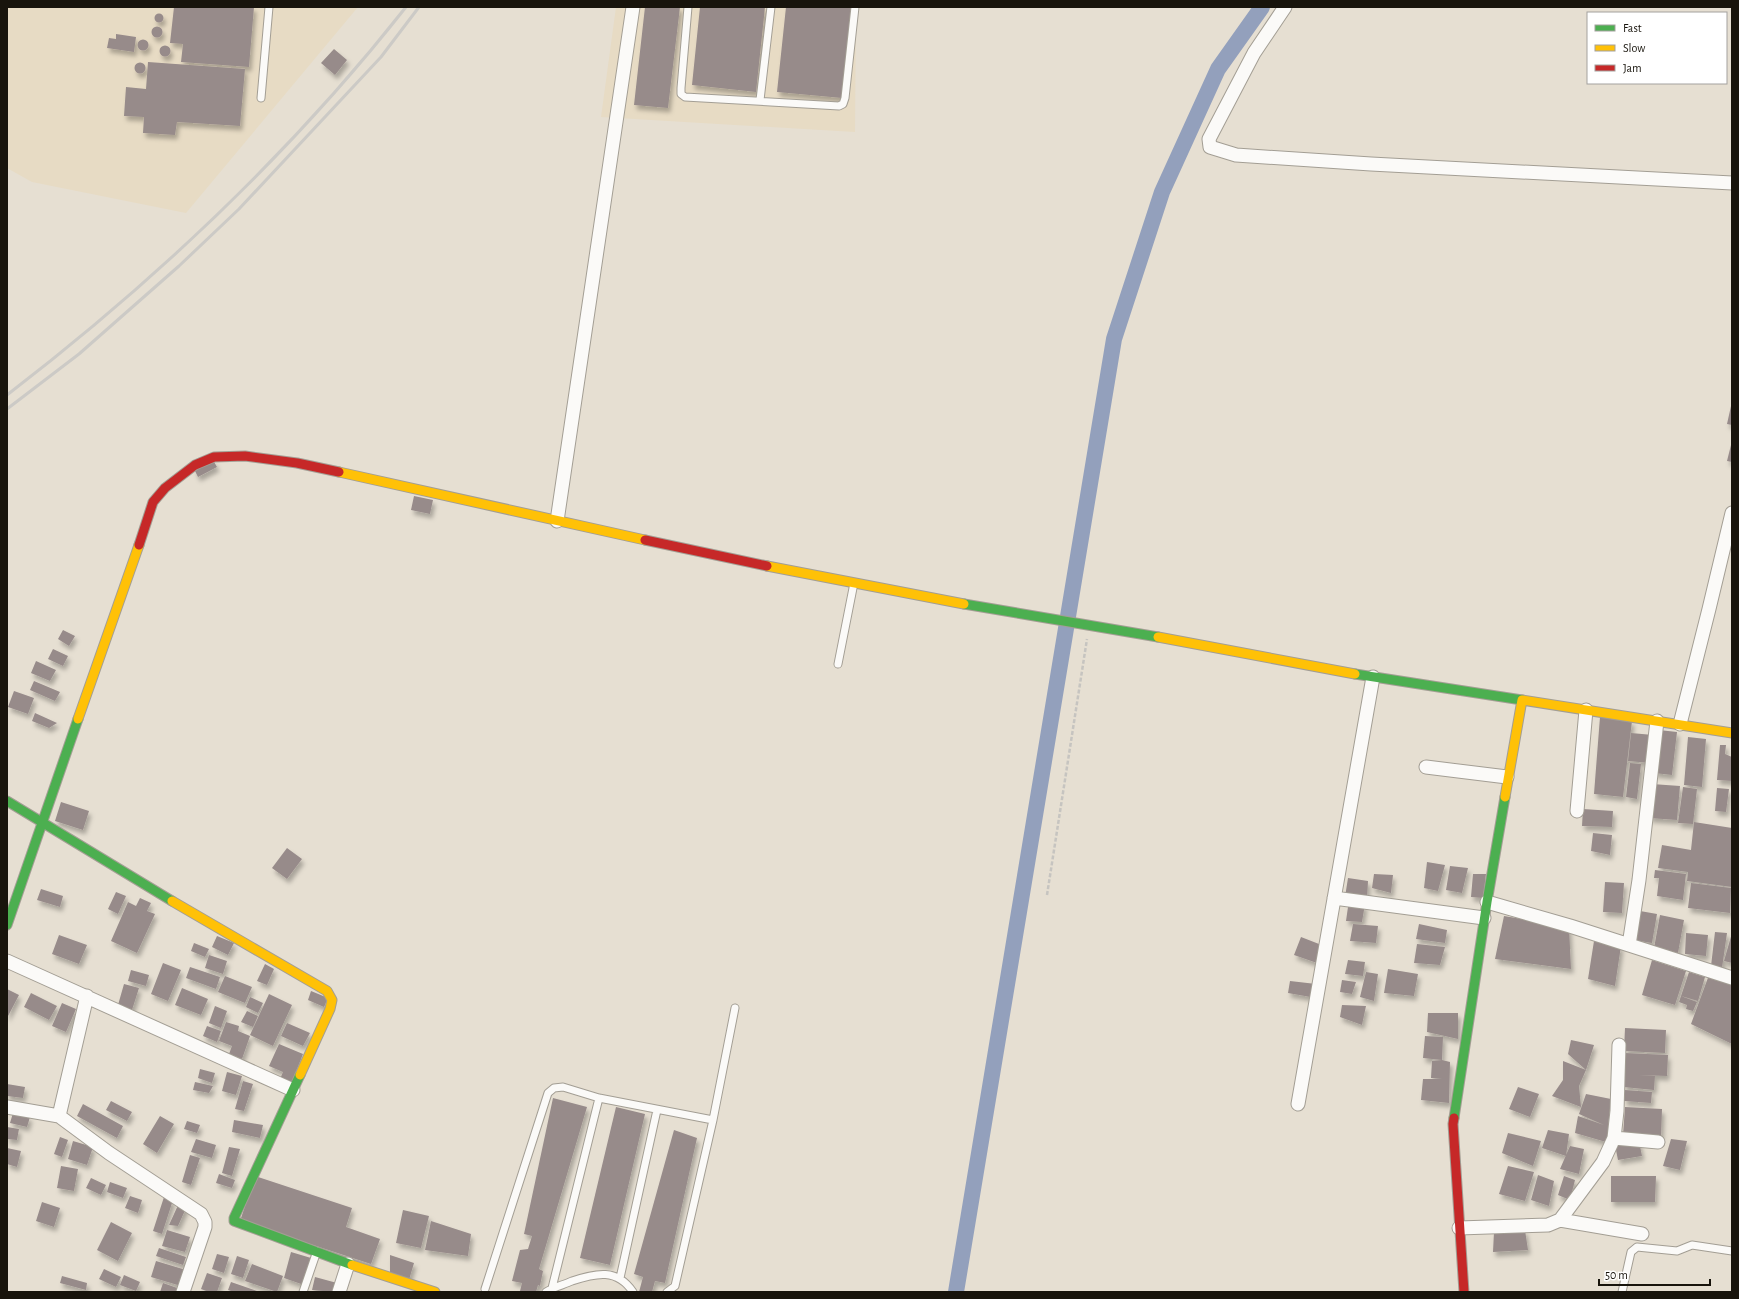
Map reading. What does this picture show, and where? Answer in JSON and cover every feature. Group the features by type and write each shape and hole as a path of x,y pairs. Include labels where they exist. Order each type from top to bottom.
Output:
{"street":[{"path":"557,521 633,7"},
{"path":"1285,7 1254,53 1209,139 1210,147 1236,155 1371,164 1732,183"},
{"path":"7,925 153,502 165,488 184,473 196,465 214,457 245,456 297,463 557,521 854,583 1373,677 1657,720 1732,733"},
{"path":"1680,724 1732,513"},
{"path":"1298,1104 1373,677"},
{"path":"1464,1292 1454,1160 1453,1124 1484,918 1507,777 1522,700"},
{"path":"1576,811 1586,710"},
{"path":"1629,945 1639,880 1657,720"},
{"path":"1426,767 1507,777"},
{"path":"7,801 175,903 326,992 332,1000 330,1009 234,1220 242,1225 317,1251 348,1264 435,1292"},
{"path":"1334,898 1484,918"},
{"path":"1487,902 1570,926 1732,978"},
{"path":"7,961 293,1090"},
{"path":"59,1116 87,996"},
{"path":"1459,1228 1548,1225 1560,1220 1603,1162 1614,1138 1619,1045"},
{"path":"7,1107 59,1116 109,1153 201,1214 205,1222 205,1228 183,1292"},
{"path":"1614,1138 1658,1142"},
{"path":"1560,1220 1642,1234"},
{"path":"339,1292 348,1264"}],"lane":[{"path":"261,98 269,7"},
{"path":"688,7 681,94 685,97 760,100 839,106 843,104 846,98 855,7"},
{"path":"760,100 771,7"},
{"path":"838,664 854,583"},
{"path":"667,1292 675,1289 736,1008"},
{"path":"485,1289 548,1092 554,1088 563,1087 599,1098 712,1120"},
{"path":"549,1290 599,1098"},
{"path":"620,1278 657,1110"},
{"path":"1622,1292 1631,1252 1637,1247 1676,1251 1692,1245 1732,1251"},
{"path":"303,1292 317,1251"},
{"path":"549,1290 584,1277 597,1274 620,1278 627,1283 633,1292"}],"path":[{"path":"1047,896 1087,625"}],"shaded area":[{"path":"7,7 358,7 186,213 32,182 7,168"},
{"path":"616,7 856,7 855,132 601,117"}],"building":[{"path":"174,7 254,7 249,67 181,62 183,44 170,43"},
{"path":"645,7 680,7 668,108 634,105"},
{"path":"700,7 765,7 756,92 692,85"},
{"path":"786,7 851,7 842,98 777,92"},
{"path":"159,13 164,18 159,23 154,18"},
{"path":"155,27 159,27 161,28 161,36 155,37 152,34 152,30"},
{"path":"116,34 136,37 134,52 107,48 109,38 116,39"},
{"path":"141,40 145,40 147,41 147,49 141,50 138,47 138,43"},
{"path":"163,46 167,46 169,47 169,55 163,56 160,53 160,49"},
{"path":"334,49 347,60 335,75 321,63"},
{"path":"148,62 245,69 240,126 177,122 175,135 143,133 144,117 124,116 126,87 146,89"},
{"path":"138,63 142,63 144,64 144,72 138,73 135,70 135,66"},
{"path":"1732,406 1732,425 1727,424"},
{"path":"1731,445 1732,446 1732,462 1727,461"},
{"path":"213,460 217,467 198,477 194,469"},
{"path":"414,496 433,500 430,514 411,510"},
{"path":"63,630 75,636 69,646 58,639"},
{"path":"53,649 68,656 63,666 48,659"},
{"path":"36,661 56,670 50,681 31,673"},
{"path":"34,681 60,692 55,701 30,690"},
{"path":"14,691 34,698 28,714 8,707"},
{"path":"35,713 57,723 49,728 32,721"},
{"path":"1600,717 1632,721 1623,797 1594,794"},
{"path":"1659,730 1677,732 1672,775 1654,773"},
{"path":"1631,733 1653,735 1650,763 1628,761"},
{"path":"1688,737 1706,739 1702,787 1684,785"},
{"path":"1720,745 1726,745 1725,754 1732,757 1732,781 1717,780"},
{"path":"1630,763 1641,764 1637,799 1626,797"},
{"path":"1652,784 1680,786 1677,820 1649,818"},
{"path":"1683,787 1697,789 1693,824 1678,823"},
{"path":"1717,788 1729,789 1726,812 1715,811"},
{"path":"61,802 89,811 83,830 55,821"},
{"path":"1583,809 1613,811 1612,827 1582,826"},
{"path":"1694,822 1732,828 1732,887 1687,881 1688,872 1658,868 1662,845 1691,850"},
{"path":"1593,833 1612,835 1610,855 1591,851"},
{"path":"287,848 302,859 287,879 272,868"},
{"path":"1427,862 1445,865 1438,891 1424,888"},
{"path":"1450,866 1468,868 1462,893 1446,890"},
{"path":"1655,870 1686,874 1683,900 1657,896 1659,878 1654,878"},
{"path":"1374,874 1393,875 1391,893 1372,888"},
{"path":"1473,874 1486,874 1483,898 1471,897"},
{"path":"1348,878 1368,881 1367,900 1345,897"},
{"path":"1605,882 1624,883 1622,913 1603,912"},
{"path":"1691,883 1731,888 1730,913 1688,908"},
{"path":"41,889 63,896 60,907 37,900"},
{"path":"116,892 126,896 118,914 108,909"},
{"path":"140,898 151,903 147,911 155,914 137,953 111,941 128,902 136,906"},
{"path":"1365,904 1362,922 1346,921 1348,907"},
{"path":"1640,911 1657,914 1652,943 1634,940"},
{"path":"1660,915 1684,920 1678,953 1654,948"},
{"path":"1504,916 1569,927 1571,969 1495,959"},
{"path":"1353,924 1378,926 1376,943 1350,941"},
{"path":"1419,924 1447,930 1445,943 1416,939"},
{"path":"1715,932 1727,933 1722,968 1711,966"},
{"path":"1686,933 1708,935 1706,956 1685,954"},
{"path":"1732,933 1732,963 1724,961"},
{"path":"59,935 87,945 79,964 52,954"},
{"path":"217,936 234,943 228,955 212,947"},
{"path":"1301,937 1319,944 1317,963 1294,955"},
{"path":"1594,941 1621,946 1615,986 1588,979"},
{"path":"194,943 209,949 205,957 191,951"},
{"path":"1417,944 1445,947 1440,965 1414,963"},
{"path":"209,955 227,961 223,974 205,968"},
{"path":"1348,960 1365,962 1363,976 1345,974"},
{"path":"1652,960 1686,971 1675,1005 1642,995"},
{"path":"163,963 181,970 168,1001 151,994"},
{"path":"265,964 274,969 267,985 257,981"},
{"path":"190,967 220,977 216,989 186,978"},
{"path":"1388,969 1418,974 1414,996 1384,993"},
{"path":"131,970 149,975 146,986 128,981"},
{"path":"1366,972 1378,974 1374,1001 1360,997"},
{"path":"1689,972 1705,977 1698,1001 1681,996"},
{"path":"1709,975 1732,982 1732,1044 1691,1024"},
{"path":"225,976 252,987 245,1003 218,992"},
{"path":"1342,980 1356,982 1352,994 1340,992"},
{"path":"1290,981 1316,984 1316,998 1288,993"},
{"path":"124,984 139,988 132,1010 118,1005"},
{"path":"182,988 208,999 201,1015 175,1005"},
{"path":"7,989 19,995 7,1018"},
{"path":"311,991 328,998 324,1007 308,1000"},
{"path":"31,993 57,1006 49,1020 24,1007"},
{"path":"269,994 292,1005 273,1046 250,1035"},
{"path":"1681,996 1697,1002 1693,1011 1686,1009 1687,1005 1679,1002"},
{"path":"250,997 263,1003 258,1013 246,1007"},
{"path":"62,1003 76,1009 66,1032 52,1026"},
{"path":"1342,1005 1366,1006 1362,1025 1340,1017"},
{"path":"215,1006 227,1011 221,1028 209,1023"},
{"path":"247,1011 258,1016 253,1027 241,1022"},
{"path":"1428,1013 1458,1013 1458,1039 1427,1032"},
{"path":"226,1022 239,1026 238,1031 250,1036 242,1059 229,1054 232,1046 219,1041"},
{"path":"287,1023 310,1033 303,1046 281,1036"},
{"path":"207,1026 221,1031 217,1042 203,1036"},
{"path":"1625,1028 1666,1030 1665,1053 1624,1051"},
{"path":"1425,1036 1443,1037 1442,1060 1423,1058"},
{"path":"1571,1040 1594,1045 1586,1070 1568,1054"},
{"path":"279,1044 303,1054 291,1084 280,1079 283,1072 269,1066"},
{"path":"1625,1053 1668,1055 1667,1076 1639,1075 1655,1076 1654,1090 1623,1087"},
{"path":"1442,1060 1450,1062 1449,1103 1421,1100 1423,1079 1442,1079 1431,1078 1432,1061"},
{"path":"1563,1061 1586,1070 1579,1086 1581,1107 1552,1096 1563,1080"},
{"path":"200,1069 215,1073 212,1083 198,1078"},
{"path":"227,1072 242,1076 236,1095 222,1091"},
{"path":"243,1081 253,1084 244,1111 235,1109"},
{"path":"195,1082 213,1086 209,1093 193,1090"},
{"path":"7,1084 25,1087 23,1098 7,1096"},
{"path":"1518,1087 1539,1094 1530,1117 1509,1109"},
{"path":"1625,1090 1652,1092 1651,1103 1624,1101"},
{"path":"1586,1094 1611,1099 1608,1127 1612,1128 1606,1142 1575,1133 1578,1116 1604,1125 1579,1114"},
{"path":"553,1098 587,1107 539,1269 543,1271 540,1286 538,1285 536,1292 524,1292 520,1291 522,1283 512,1281 520,1250 528,1249 532,1236 524,1234"},
{"path":"111,1101 132,1112 127,1121 106,1110"},
{"path":"83,1104 123,1126 117,1138 77,1116"},
{"path":"616,1107 645,1114 610,1265 580,1258"},
{"path":"1625,1107 1662,1109 1661,1137 1623,1135"},
{"path":"13,1113 30,1117 27,1127 10,1123"},
{"path":"160,1116 174,1124 157,1153 143,1144"},
{"path":"234,1120 263,1125 260,1138 232,1132"},
{"path":"187,1121 200,1125 197,1133 184,1129"},
{"path":"7,1127 19,1129 17,1140 7,1139"},
{"path":"674,1130 697,1138 665,1283 655,1281 652,1292 639,1292 643,1277 634,1274"},
{"path":"1548,1130 1569,1134 1566,1156 1542,1148"},
{"path":"1508,1133 1541,1141 1533,1166 1502,1153"},
{"path":"60,1137 68,1140 62,1157 54,1154"},
{"path":"196,1139 216,1145 212,1158 191,1152"},
{"path":"1671,1139 1687,1141 1680,1170 1663,1166"},
{"path":"73,1141 93,1147 87,1165 68,1159"},
{"path":"1639,1141 1642,1156 1618,1160 1615,1145"},
{"path":"1570,1146 1584,1149 1579,1174 1560,1169"},
{"path":"229,1147 240,1149 232,1176 222,1173"},
{"path":"7,1148 21,1151 17,1167 7,1164"},
{"path":"190,1155 200,1158 191,1185 182,1182"},
{"path":"61,1166 78,1169 74,1191 57,1188"},
{"path":"1508,1166 1534,1172 1525,1201 1499,1194"},
{"path":"219,1174 235,1180 232,1188 216,1183"},
{"path":"1538,1175 1554,1181 1549,1206 1531,1200"},
{"path":"255,1176 352,1208 346,1227 380,1239 371,1264 240,1221"},
{"path":"1564,1176 1575,1180 1570,1200 1558,1195"},
{"path":"1611,1176 1656,1176 1655,1202 1611,1202"},
{"path":"91,1178 106,1185 101,1195 86,1188"},
{"path":"110,1182 127,1188 123,1198 107,1192"},
{"path":"130,1196 142,1200 138,1213 125,1208"},
{"path":"164,1197 173,1200 162,1234 153,1231"},
{"path":"42,1202 60,1208 54,1227 36,1221"},
{"path":"179,1203 187,1206 178,1226 169,1225"},
{"path":"403,1210 429,1216 421,1248 396,1243"},
{"path":"431,1221 471,1234 468,1256 425,1250"},
{"path":"111,1222 132,1233 118,1261 97,1250"},
{"path":"167,1230 190,1237 185,1252 162,1246"},
{"path":"1525,1230 1528,1250 1493,1252 1494,1232"},
{"path":"159,1248 186,1257 183,1265 156,1256"},
{"path":"291,1252 311,1258 304,1285 284,1278"},
{"path":"217,1254 229,1257 224,1273 212,1269"},
{"path":"390,1255 414,1263 409,1280 390,1275"},
{"path":"237,1256 249,1260 243,1278 231,1274"},
{"path":"156,1261 186,1270 181,1286 151,1277"},
{"path":"252,1264 283,1276 277,1292 245,1281"},
{"path":"104,1269 121,1277 116,1287 99,1279"},
{"path":"207,1273 222,1278 217,1292 209,1292 201,1289"},
{"path":"124,1275 140,1282 136,1291 120,1285"},
{"path":"62,1276 87,1283 86,1290 60,1283"},
{"path":"315,1277 337,1283 334,1292 312,1290"},
{"path":"231,1282 260,1292 234,1292 228,1290"},
{"path":"163,1283 180,1289 179,1292 160,1292"}],"waterway":[{"path":"956,1292 1114,339 1162,192 1218,69 1262,7"}],"railway":[{"path":"7,395 62,352 115,307 168,261 218,213 268,164 316,113 362,61 406,7"},
{"path":"7,409 79,354 179,266 239,209 381,57 419,7"}],"traffic: fast":[{"path":"964,604 1158,637"},
{"path":"1355,674 1522,700"},
{"path":"7,925 78,719"},
{"path":"1454,1118 1487,902 1505,797"},
{"path":"7,801 172,901"},
{"path":"300,1075 234,1218 234,1221 352,1265"}],"traffic: slow":[{"path":"339,472 645,540"},
{"path":"78,719 139,545"},
{"path":"767,566 964,604"},
{"path":"1158,637 1355,674"},
{"path":"1505,797 1522,700 1732,733"},
{"path":"172,901 327,991 332,1000 330,1009 300,1075"},
{"path":"352,1265 435,1292"}],"traffic: jam":[{"path":"139,545 153,502 165,488 195,465 214,457 245,456 297,463 339,472"},
{"path":"645,540 767,566"},
{"path":"1454,1118 1453,1124 1464,1292"}]}
